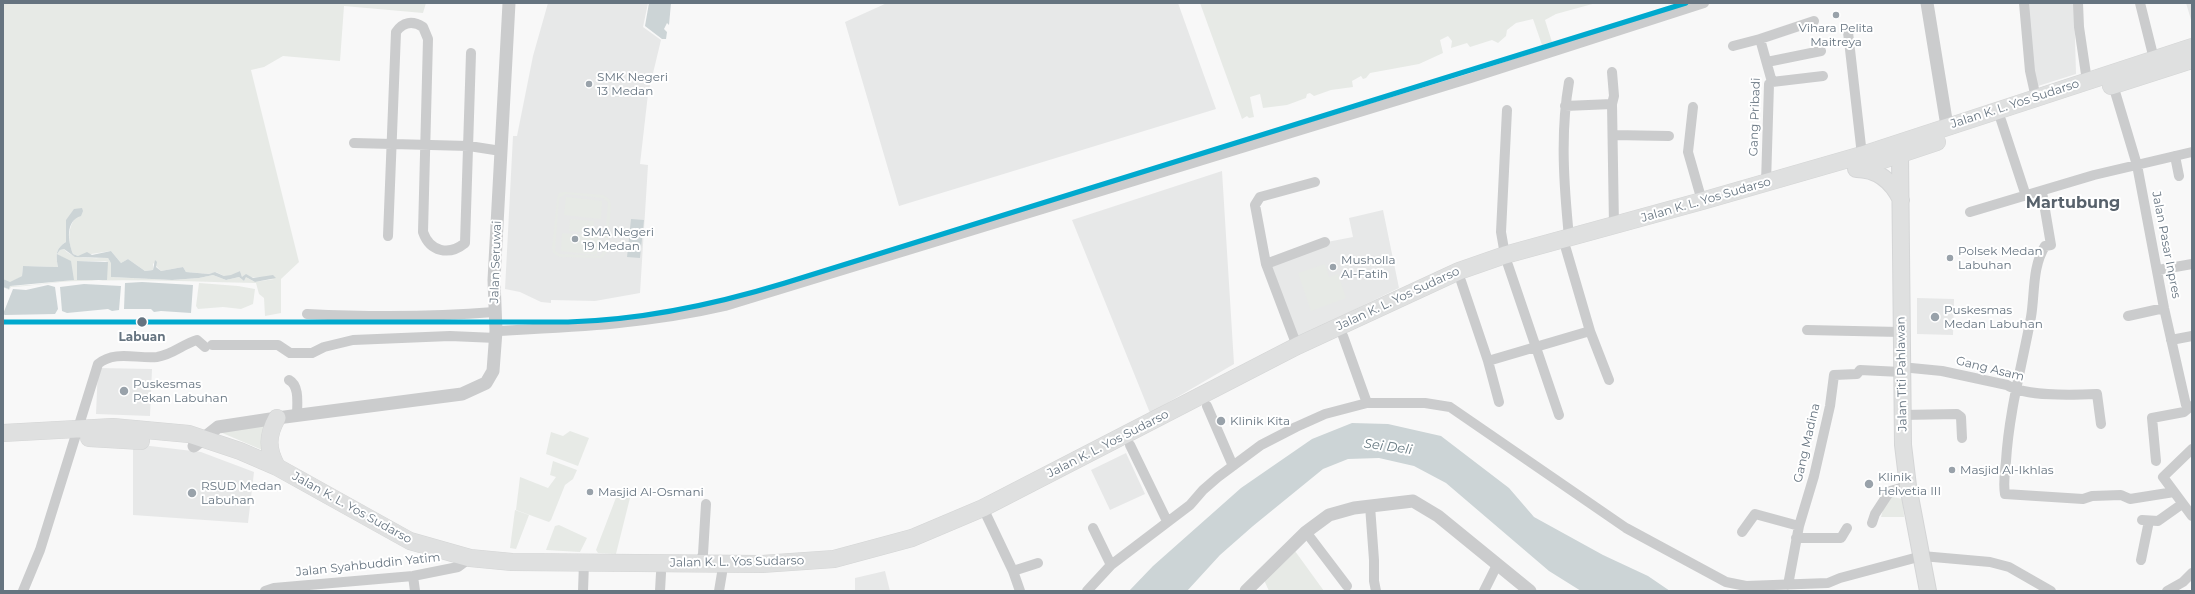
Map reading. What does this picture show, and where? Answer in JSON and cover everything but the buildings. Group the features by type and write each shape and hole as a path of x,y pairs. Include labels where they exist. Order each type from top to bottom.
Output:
{"highway":[{"name":"Jalan K. L. Yos Sudarso","path":"198,442 261,472 400,547 464,562 512,562 661,573 821,571 860,565 914,549 1297,346 1428,284 1507,260 1859,162 2006,115 2113,85 2192,47"},
{"name":"Jalan K. L. Yos Sudarso","path":"1899,149 1947,126 2006,115 2036,98 2088,81 2156,65 2192,60"},
{"name":"Jalan K. L. Yos Sudarso","path":"1568,243 1614,226 1766,183 1859,162"},
{"name":"Jalan K. L. Yos Sudarso","path":"584,568 699,564 762,564 834,559 912,538 985,512 1130,444 1343,336 1507,260"},
{"path":"277,418 270,430 268,444 271,456 277,467"},
{"name":"Jalan K. L. Yos Sudarso","path":"3,444 113,427 161,431 277,467 410,541 441,551 464,562"},
{"name":"Jalan K. L. Yos Sudarso","path":"3,433 77,433"}],"main road":[{"name":"Jalan Titi Pahlawan","path":"1899,149 1901,200 1900,332 1903,445 1908,486 1927,586"},
{"path":"1859,162 1866,169 1881,175 1897,192 1901,200"}],"street":[{"name":"Jalan Seruwai","path":"198,442 218,427 462,394 486,383 493,371 496,335 494,312 509,3"},
{"path":"23,591 40,550 77,433 94,373 98,364 105,358 166,355 186,343 197,340 208,346 278,345 290,353 312,353 324,346 353,340 496,335 646,321 682,316 725,306 1471,78 1691,5 1704,3"},
{"path":"1927,3 1947,126"},
{"path":"2024,3 2030,71 2036,98"},
{"path":"2078,3 2079,27 2088,81"},
{"path":"2140,3 2156,65"},
{"path":"1733,46 1760,39 1814,21"},
{"path":"388,236 394,38 400,27 412,22 423,27 428,39 423,232 425,239 434,248 447,251 460,247 465,243 472,53"},
{"path":"1848,32 1859,162"},
{"name":"Gang Pribadi","path":"1760,39 1772,82 1769,84 1766,183"},
{"path":"1767,62 1821,51"},
{"path":"1612,72 1614,96 1612,104 1614,135 1614,226"},
{"path":"1772,82 1823,76"},
{"path":"1569,82 1565,106 1564,190 1568,243 1590,331 1609,380"},
{"name":"Jalan Pasar Inpres","path":"2113,85 2137,165 2171,340 2186,405 2191,407"},
{"path":"1565,106 1612,104"},
{"path":"1693,107 1688,152 1702,201"},
{"path":"1507,110 1501,232 1507,260 1559,415"},
{"path":"2006,115 2026,196"},
{"path":"1614,135 1669,136"},
{"path":"354,143 469,146 501,150"},
{"path":"1970,212 2094,176 2192,152"},
{"path":"2175,156 2179,176"},
{"path":"1297,346 1266,264 1256,213 1256,202 1260,197 1315,182"},
{"path":"2042,192 2051,245 2045,246 2036,267 2034,299 2023,358 2015,390 2007,442 2005,494 2083,500 2092,496 2121,494 2130,499 2174,492"},
{"path":"1266,264 1325,242"},
{"path":"2158,270 2192,264"},
{"path":"1461,281 1488,361 1499,402"},
{"path":"2128,316 2164,308"},
{"path":"307,314 343,316 467,315 494,312"},
{"path":"1807,330 1900,332"},
{"path":"1488,361 1590,331"},
{"path":"1343,336 1367,403"},
{"path":"2171,340 2192,336"},
{"name":"Gang Asam","path":"1901,369 1942,371 2007,385 2015,390 2067,396 2097,394 2102,424"},
{"name":"Gang Madina","path":"1788,584 1796,538 1814,476 1830,406 1834,375 1857,374 1860,370 1901,369"},
{"path":"289,380 294,383 296,389 297,416"},
{"path":"1087,591 1111,566 1141,544 1167,521 1190,506 1202,490 1261,445 1325,414 1367,403 1425,403 1450,407 1626,528 1726,582 1746,586 1828,583 1840,578 1922,556 1990,562 2008,568 2051,591"},
{"path":"1207,406 1233,466"},
{"path":"2156,461 2152,418 2184,412 2191,407"},
{"path":"1902,415 1957,414 1961,417 1962,438"},
{"path":"1130,444 1167,521"},
{"path":"2192,449 2163,477 2192,516"},
{"path":"1872,523 1875,514 1890,490 1908,486"},
{"path":"1246,591 1321,519 1338,511 1413,501 1438,516 1497,565 1523,589"},
{"path":"699,564 704,554 706,504"},
{"path":"2141,560 2145,521 2162,519 2182,504"},
{"path":"1370,506 1374,581 1376,591"},
{"path":"985,512 1013,571 1018,590"},
{"path":"1742,532 1755,514 1799,526"},
{"path":"1093,528 1111,566"},
{"path":"1796,538 1841,538 1847,528"},
{"path":"1306,532 1347,586"},
{"name":"Jalan Syahbuddin Yatim","path":"265,591 274,588 326,582 413,576 464,562"},
{"path":"1013,571 1038,563"},
{"path":"1484,591 1497,565"},
{"path":"583,591 584,568"},
{"path":"660,591 661,573"},
{"path":"719,591 722,573"},
{"path":"2167,591 2183,582 2192,573"},
{"path":"413,576 415,591"}],"shaded area":[{"path":"3,3 426,3 423,13 344,6 340,61 283,56 264,67 251,70 299,262 281,279 281,313 265,316 264,298 259,294 256,283 101,280 108,262 105,261 77,261 81,279 97,281 63,282 28,286 11,287 9,290 3,287 9,289 10,286 34,285 73,280 69,261 57,254 58,267 23,266 22,276 10,283 3,279","holes":["76,217 71,226 69,240 73,254 78,256 111,251 121,263 128,259 145,271 153,270 153,263 161,271 183,267 186,272 209,274 216,272 224,276 231,276 240,271 242,277 246,277 244,281 239,277 226,280 213,275 199,278 172,280 111,277 111,262 108,258 78,257 68,253 64,249 57,253 60,247 66,242 66,220","247,277 274,279 255,282"]},
{"path":"548,3 648,3 643,27 661,40 648,94 640,164 648,165 640,293 595,301 551,300 551,303 541,302 520,292 505,289 513,136 517,136 533,56"},
{"path":"887,3 1178,3 1216,109 899,206 845,22"},
{"path":"1200,3 1596,3 1556,14 1545,20 1552,42 1542,45 1533,19 1516,23 1507,30 1506,36 1498,43 1492,40 1470,47 1467,43 1451,48 1452,41 1448,36 1440,40 1443,53 1419,64 1370,73 1363,79 1361,76 1352,81 1353,87 1331,90 1314,96 1310,93 1307,94 1306,98 1287,105 1263,108 1260,94 1250,97 1254,117 1249,118 1247,116 1242,119"},
{"path":"2028,3 2074,3 2076,74 2035,87"},
{"path":"2186,3 2192,3 2192,23"},
{"path":"1222,171 1234,364 1150,413 1072,220"},
{"path":"564,192 603,195 609,199 611,205 607,252 602,258 560,257 553,253 552,248 557,199 559,193","holes":["566,194 603,198 608,202 604,251 600,256 560,254 555,251 559,198"]},
{"path":"566,197 602,201 601,219 564,215"},
{"path":"1383,210 1399,288 1298,337 1269,265 1327,242 1353,237 1349,218"},
{"path":"570,219 594,221 593,233 569,231"},
{"path":"562,233 599,236 597,255 561,251"},
{"path":"1325,264 1329,277 1338,274 1346,298 1311,311 1298,273"},
{"path":"199,283 255,289 253,304 241,309 223,307 198,309 196,306"},
{"name":"Puskesmas Medan Labuhan","path":"1917,298 1954,299 1953,335 1917,334"},
{"name":"Puskesmas Pekan Labuhan","path":"98,368 152,369 150,416 96,414"},
{"path":"270,424 267,452 220,432"},
{"path":"570,431 589,438 578,466 546,454 551,432 563,436"},
{"name":"RSUD Medan Labuhan","path":"133,444 201,452 254,472 248,523 133,515"},
{"path":"1126,453 1145,494 1110,510 1091,470"},
{"path":"553,461 577,470 573,479 565,485 551,520 549,522 516,510 520,477 548,488 556,477 550,475"},
{"path":"617,495 630,498 616,554 598,553 596,550"},
{"path":"1887,496 1903,499 1904,517 1881,517"},
{"path":"515,510 529,515 516,549 510,548"},
{"path":"559,525 587,538 580,552 546,550 555,526"},
{"path":"1295,551 1324,591 1269,591 1264,580"},
{"path":"885,571 890,591 855,591 855,578"}],"water":[{"path":"649,3 671,3 669,25 667,23 664,29 667,32 666,39 662,39 645,26"},
{"path":"82,208 83,211 81,216 72,222 69,232 73,254 78,256 87,252 92,255 111,251 121,263 128,259 145,271 153,270 155,260 157,262 156,267 161,271 183,267 186,272 209,274 215,272 224,276 240,271 242,277 246,274 253,278 273,275 276,278 255,282 246,277 244,281 239,277 226,280 213,275 199,278 172,280 111,277 111,263 108,258 75,257 64,249 60,250 57,254 60,247 66,242 66,220 74,209"},
{"path":"631,219 644,220 640,258 627,257"},
{"path":"57,254 71,261 74,280 10,286 9,289 3,287 3,279 10,282 22,276 23,266 58,267"},
{"path":"77,261 108,262 107,280 77,280"},
{"path":"142,282 193,285 191,313 154,312 151,309 124,309 125,283"},
{"path":"84,284 121,286 119,310 112,311 108,309 67,313 62,311 60,287"},
{"path":"48,285 55,287 58,309 55,314 3,314 13,289 26,290"},
{"name":"Sei Deli","path":"1352,423 1388,424 1441,436 1509,488 1534,517 1603,555 1648,576 1670,591 1581,591 1549,571 1446,483 1414,466 1379,458 1348,459 1323,469 1220,555 1187,591 1129,591 1153,566 1241,488 1312,439"}],"transit line":[{"path":"3,322 568,322 596,321 651,315 678,310 731,298 785,283 1686,3"}],"place":[{"name":"Vihara Pelita Maitreya","path":"1836,15"},
{"name":"SMK Negeri 13 Medan","path":"589,84"},
{"name":"SMA Negeri 19 Medan","path":"575,239"},
{"name":"Polsek Medan Labuhan","path":"1950,258"},
{"name":"Musholla Al-Fatih","path":"1333,267"},
{"name":"Puskesmas Medan Labuhan","path":"1935,317"},
{"name":"Labuan","path":"142,322"},
{"name":"Puskesmas Pekan Labuhan","path":"124,391"},
{"name":"Klinik Kita","path":"1221,421"},
{"name":"Masjid Al-Ikhlas","path":"1952,470"},
{"name":"Klinik Helvetia III","path":"1869,484"},
{"name":"Masjid Al-Osmani","path":"590,492"},
{"name":"RSUD Medan Labuhan","path":"192,493"}],"district":[{"name":"Martubung","path":"2073,203"}]}
